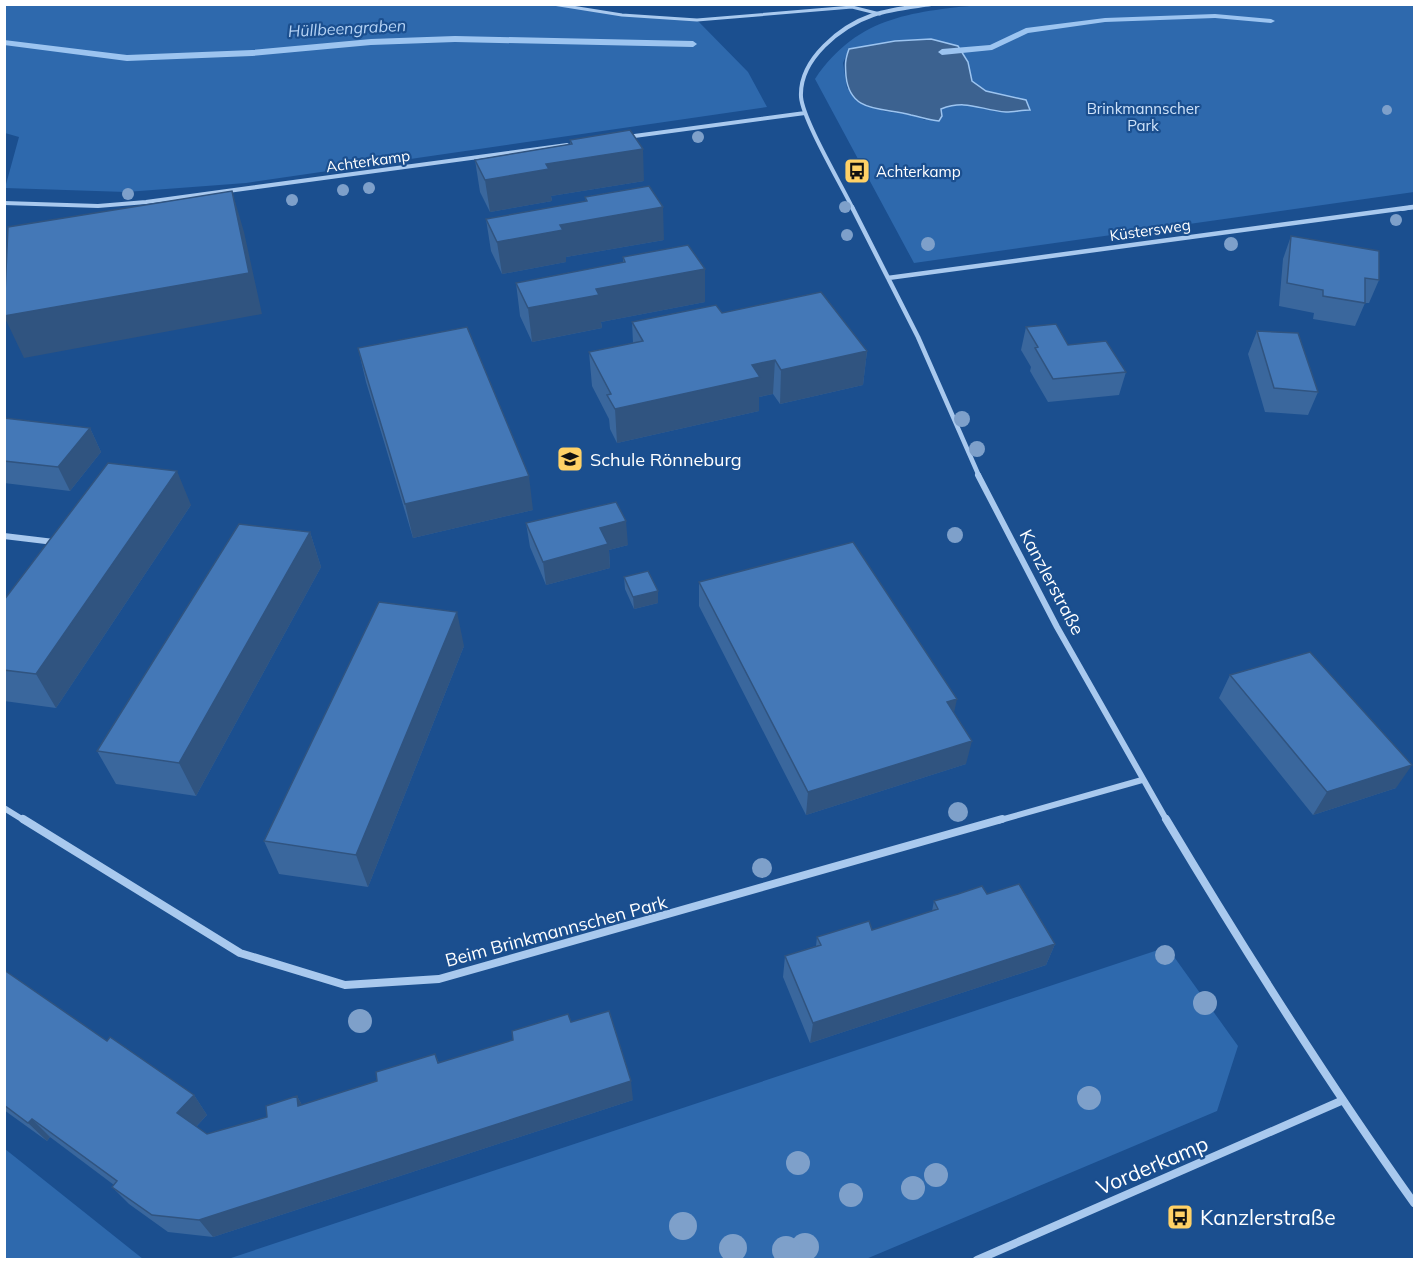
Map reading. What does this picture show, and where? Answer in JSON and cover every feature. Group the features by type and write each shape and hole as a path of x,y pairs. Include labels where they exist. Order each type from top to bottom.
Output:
{"street":[{"name":"Kanzlerstraße","path":"931,4 880,14 853,25 820,51 809,66 802,83 801,95 805,113 918,337 981,482 1056,627 1142,780 1236,937 1341,1101 1414,1203"},
{"path":"622,138 805,113"},
{"name":"Achterkamp","path":"4,202 98,206 146,202 576,144"},
{"name":"Küstersweg","path":"888,278 1414,207"},
{"path":"47,551 62,533"},
{"path":"4,536 54,542"},
{"name":"Beim Brinkmannschen Park","path":"4,808 240,953 345,985 439,979 1142,780"},
{"name":"Vorderkamp","path":"977,1260 1341,1101"}],"lane":[{"path":"553,4 622,15 696,20 852,7 880,14"}],"green space":[{"path":"553,4 622,15 697,20 748,72 767,107 246,183 126,192 5,188 19,137 5,133 4,5"},
{"name":"Brinkmannscher Park","path":"987,4 1414,5 1414,192 914,263 815,79 832,57 850,41 870,29 913,14","holes":["931,39 958,46 968,62 972,81 986,91 1026,100 1030,109 1006,112 979,105 955,103 940,109 925,120 912,115 883,111 847,88 843,63 849,49 895,41"]},
{"path":"1167,947 1238,1046 1217,1111 866,1259 228,1259"},
{"path":"5,1149 143,1259 5,1259"}],"shaded area":[{"path":"931,39 958,46 968,62 972,81 986,91 1026,100 1030,110 1006,112 958,105 941,109 942,116 939,121 869,107 854,97 846,76 849,49 895,41"}],"building":[{"path":"630,130 643,149 546,164 549,169 485,180 475,160 572,144 570,140"},
{"path":"649,186 663,207 560,225 563,230 497,242 486,219 587,201 585,197"},
{"path":"232,191 249,273 4,316 8,227"},
{"path":"1291,236 1379,251 1379,280 1365,278 1365,303 1323,296 1323,290 1287,283"},
{"path":"688,245 705,269 596,289 599,295 528,308 516,283 625,262 623,257"},
{"path":"821,292 867,351 781,370 775,360 752,365 760,377 615,409 607,395 611,394 589,352 643,341 632,322 716,305 722,313"},
{"path":"1056,324 1068,345 1106,341 1126,372 1053,379 1026,327"},
{"path":"467,327 529,476 405,504 358,348"},
{"path":"1257,331 1298,333 1318,392 1274,388"},
{"path":"4,418 90,428 58,467 4,461"},
{"path":"108,463 177,471 36,674 4,670 4,600"},
{"path":"616,502 626,521 600,528 608,544 543,562 526,523"},
{"path":"239,524 310,532 179,763 97,751"},
{"path":"853,542 957,699 947,702 972,741 808,792 699,582"},
{"path":"648,571 658,591 633,597 624,577"},
{"path":"379,602 457,612 356,855 264,841"},
{"path":"1310,652 1412,765 1327,792 1230,675"},
{"path":"1019,884 1055,944 813,1023 785,956 821,945 817,937 869,921 872,930 938,909 934,901 982,886 987,894"},
{"path":"4,970 107,1041 110,1037 194,1095 177,1113 207,1134 267,1117 266,1106 297,1096 298,1106 377,1081 376,1072 435,1054 438,1063 513,1040 512,1031 568,1014 571,1022 609,1011 631,1081 199,1220 152,1215 112,1187 117,1181 32,1119 28,1123 4,1105"}],"waterway":[{"name":"Hüllbeengraben","path":"942,52 992,47 1026,31 1105,20 1215,16 1271,21"},
{"name":"Hüllbeengraben","path":"4,42 127,58 252,53 371,42 455,39 693,44"}],"place":[{"name":"Achterkamp","path":"857,171"},
{"name":"Schule Rönneburg","path":"570,459"},
{"name":"Kanzlerstraße","path":"1180,1217"}]}
